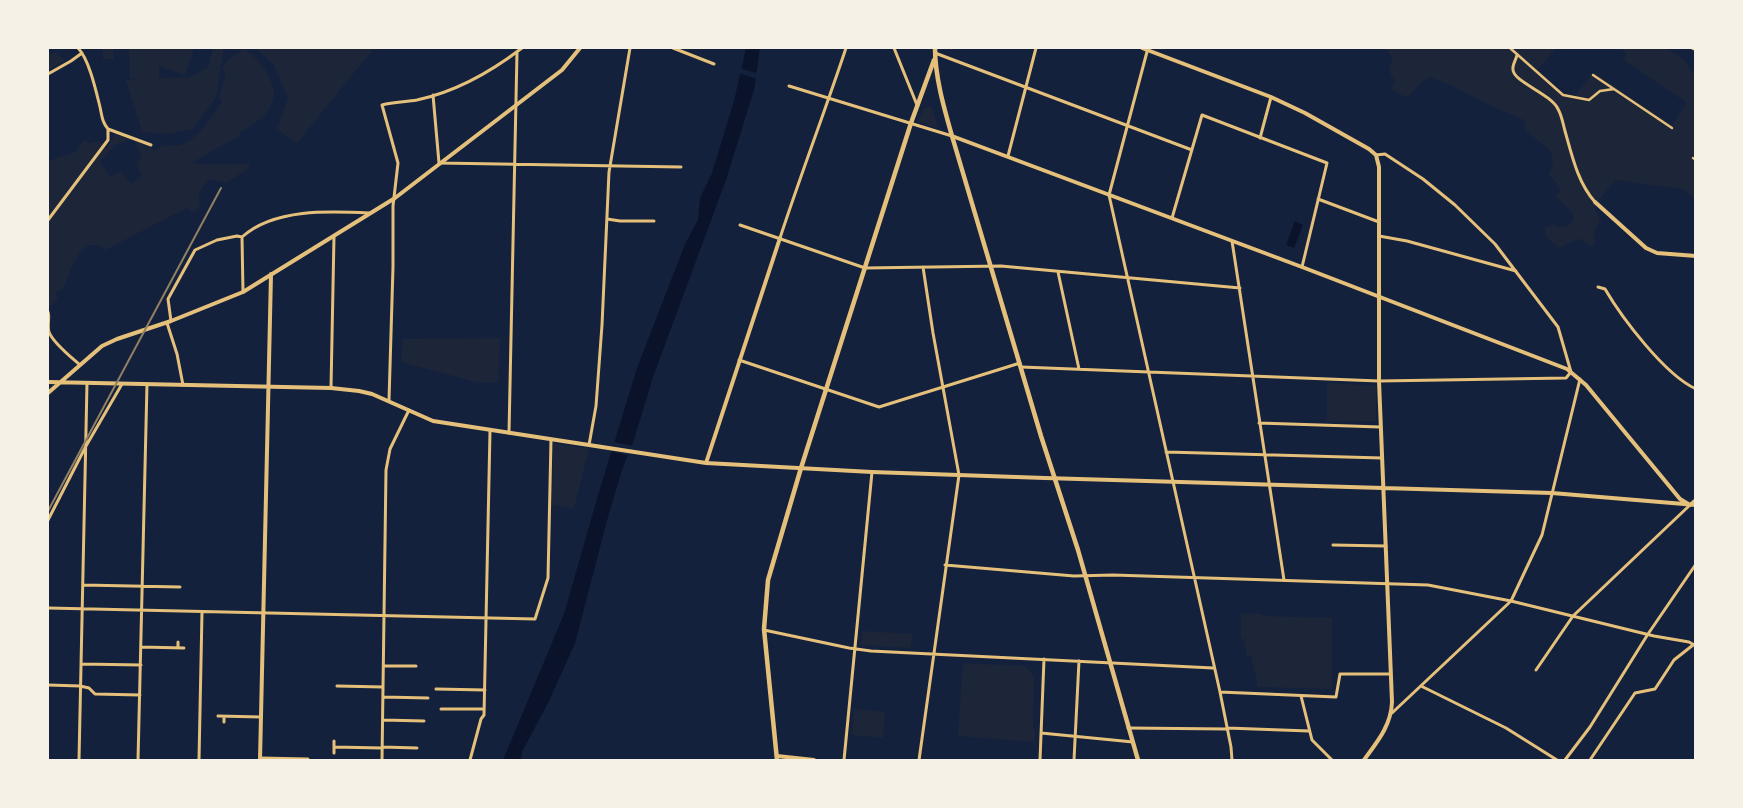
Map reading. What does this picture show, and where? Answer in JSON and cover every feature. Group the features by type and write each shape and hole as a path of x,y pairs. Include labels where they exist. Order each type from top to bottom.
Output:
{"main road":[{"path":"777,758 764,629 768,580 801,468 910,123 934,60 935,50"},
{"path":"934,60 952,136 1041,436 1056,479 1138,760"}],"street":[{"path":"78,48 82,53 100,106 102,122 108,129 151,145"},
{"path":"389,400 394,206 398,163 382,105 417,100 468,82 495,68 522,48"},
{"path":"48,393 102,346 117,339 169,322 243,292 395,198 562,70 580,48"},
{"path":"590,445 596,406 610,166 630,48"},
{"path":"673,48 714,64"},
{"path":"706,463 810,148 830,98 846,48"},
{"path":"894,48 917,105"},
{"path":"1008,156 1036,48"},
{"path":"1142,48 1148,48 1271,97 1325,123 1362,144 1376,155 1379,167 1380,427 1392,713"},
{"path":"1148,48 1109,195 1195,578 1213,668 1220,692 1232,760"},
{"path":"1510,48 1563,95 1589,100 1600,91 1614,90"},
{"path":"1692,48 1696,50"},
{"path":"935,50 1026,88 1192,150"},
{"path":"509,433 517,52"},
{"path":"48,74 82,53"},
{"path":"1517,55 1512,67 1513,72 1517,77 1548,97 1558,108 1578,173 1585,188 1595,202 1646,248 1657,253 1696,256"},
{"path":"1593,75 1672,128"},
{"path":"789,86 952,136 1008,156 1379,296 1571,372 1580,379 1653,464 1680,499 1690,505"},
{"path":"433,95 439,163"},
{"path":"1260,138 1271,97"},
{"path":"1172,218 1202,115 1327,163 1302,267"},
{"path":"48,220 107,142 108,129"},
{"path":"1376,155 1385,154 1423,179 1486,234 1558,327 1571,372"},
{"path":"439,163 681,167"},
{"path":"1318,199 1379,222"},
{"path":"183,385 169,322 168,299 195,250 217,240 237,236 242,237 266,222 289,217 326,211 371,213"},
{"path":"607,219 654,221"},
{"path":"740,225 865,268 991,267 1034,269 1240,288"},
{"path":"330,388 334,236"},
{"path":"1379,236 1408,242 1517,272"},
{"path":"242,237 243,292"},
{"path":"1232,241 1268,486 1284,580"},
{"path":"919,760 959,475 942,387 923,267"},
{"path":"1058,272 1079,370"},
{"path":"271,274 260,759 308,759"},
{"path":"1598,287 1605,289 1643,343 1683,382 1696,389"},
{"path":"48,312 48,329 52,338 80,366"},
{"path":"739,360 879,407 1021,365 1079,370 1379,381 1566,378 1571,372"},
{"path":"1364,760 1382,736 1392,713 1511,601 1542,535 1580,379"},
{"path":"48,382 330,388 359,391 389,400 433,421 706,463 1056,479 1552,493 1696,506"},
{"path":"79,760 87,383"},
{"path":"48,520 86,446 122,384"},
{"path":"138,760 147,384"},
{"path":"382,760 386,470 390,449 409,410"},
{"path":"1259,423 1380,427"},
{"path":"470,760 481,719 484,715 490,431"},
{"path":"48,608 535,619 548,578 551,440"},
{"path":"1166,452 1382,458"},
{"path":"844,760 872,472"},
{"path":"1536,670 1573,616 1696,500"},
{"path":"1333,546 1386,546"},
{"path":"1565,760 1590,727 1648,634 1696,564"},
{"path":"946,565 1074,576 1428,585 1511,601 1689,642 1694,645 1674,660 1655,689 1635,693 1590,760"},
{"path":"83,585 180,587"},
{"path":"199,760 202,612"},
{"path":"764,629 856,649 1213,668"},
{"path":"178,642 178,648"},
{"path":"141,647 184,648"},
{"path":"1040,760 1044,659"},
{"path":"1074,760 1079,661"},
{"path":"81,664 141,665"},
{"path":"384,666 416,666"},
{"path":"1220,692 1336,697 1340,674 1390,674"},
{"path":"337,686 345,684 383,687"},
{"path":"48,685 80,686 89,688 95,694 140,695"},
{"path":"1421,686 1506,728 1557,760"},
{"path":"436,689 484,690"},
{"path":"1301,696 1312,740 1332,760"},
{"path":"383,697 428,698"},
{"path":"441,709 484,709"},
{"path":"218,716 261,717"},
{"path":"224,716 224,722"},
{"path":"382,720 424,721"},
{"path":"1128,728 1227,728 1309,731"},
{"path":"1042,733 1132,742"},
{"path":"334,741 334,753"},
{"path":"334,747 416,748"},
{"path":"777,758 814,760"}],"shaded area":[{"path":"103,48 113,48 114,59 103,59"},
{"path":"129,48 194,48 185,75 159,66 159,78 190,77 208,67 213,48 224,48 216,97 193,129 167,134 142,132 126,80 142,79 130,79"},
{"path":"256,48 374,48 297,143 277,129 288,98 273,64"},
{"path":"746,48 760,48 754,90 726,180 653,377 633,443 623,467 575,643 548,703 522,752 521,760 503,760 564,614 637,368 685,244 698,220 700,198 712,173 734,101"},
{"path":"1386,48 1556,48 1538,70 1562,92 1575,96 1593,72 1672,125 1687,103 1624,60 1626,53 1620,48 1665,48 1683,59 1695,74 1695,199 1682,189 1615,180 1594,207 1600,220 1594,232 1595,243 1591,247 1581,239 1558,248 1545,235 1545,228 1553,224 1563,228 1574,219 1572,212 1555,196 1560,191 1558,185 1549,175 1553,162 1552,155 1545,146 1527,132 1524,128 1526,121 1453,86 1429,77 1420,83 1409,97 1401,95 1392,89 1395,81 1389,67 1393,60"},
{"path":"242,49 260,63 270,78 274,93 271,106 264,115 240,133 239,136 193,162 198,164 251,164 246,170 226,183 209,179 199,192 200,206 194,213 187,208 105,250 98,245 89,245 81,251 73,264 63,289 55,293 58,299 48,308 48,161 75,152 85,139 88,144 100,141 106,149 116,132 132,139 115,145 100,162 110,176 121,172 132,184 142,175 136,165 142,155 134,141 150,147 154,151 165,146 186,143 198,134 222,102 219,96 226,76 222,68 226,62"},
{"path":"55,52 65,60 48,70 48,53 50,55"},
{"path":"929,106 932,107 938,128 918,122 923,109"},
{"path":"1295,221 1303,225 1294,248 1286,245"},
{"path":"500,338 498,382 476,382 401,362 403,339"},
{"path":"1329,383 1376,386 1376,421 1327,422 1327,385"},
{"path":"553,443 589,449 574,508 552,505"},
{"path":"1241,613 1262,614 1262,616 1332,618 1332,689 1258,687 1251,655 1247,656 1244,639 1241,639"},
{"path":"862,631 912,634 911,648 861,645"},
{"path":"963,663 1025,666 1034,676 1033,727 1035,730 1035,742 958,736"},
{"path":"854,709 885,712 883,738 852,735"}],"pier":[{"path":"739,68 759,74 758,79 738,73"},
{"path":"613,442 634,446 631,456 610,451"}],"railway":[{"path":"48,511 221,188"}]}
